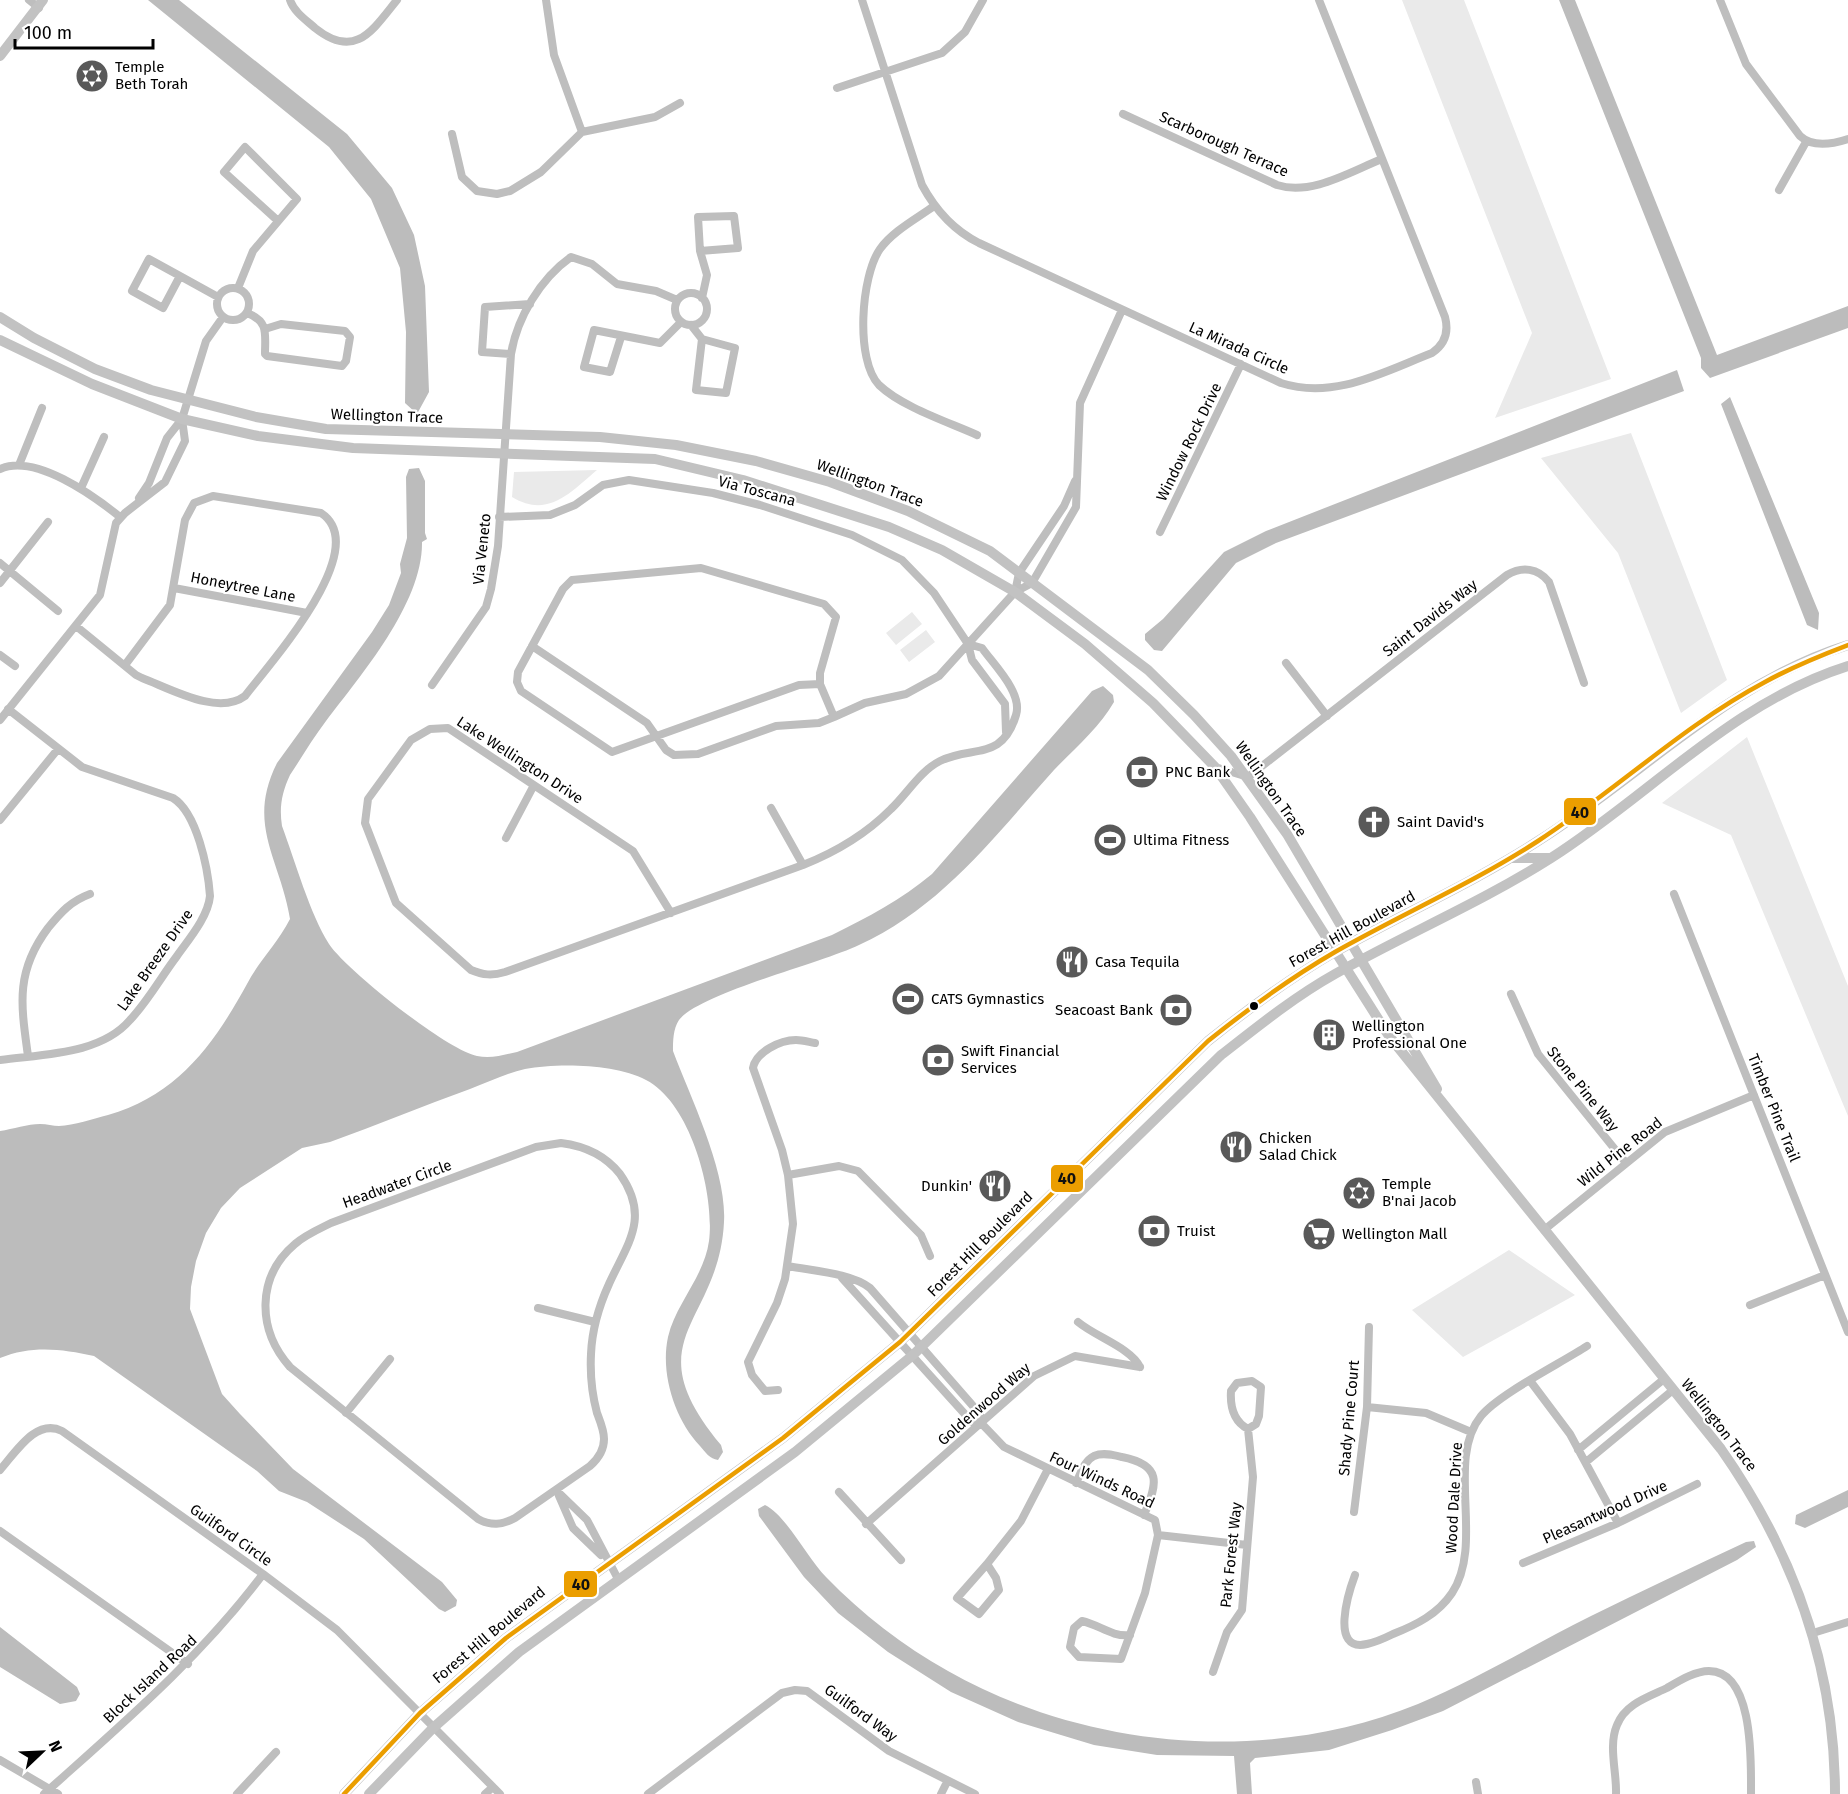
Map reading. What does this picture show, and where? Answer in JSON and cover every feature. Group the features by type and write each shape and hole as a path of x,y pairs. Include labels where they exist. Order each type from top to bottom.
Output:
{"street":[{"path":"29,0 41,4"},
{"path":"0,56 41,4 50,0"},
{"path":"290,0 301,16 328,38 344,43 360,40 373,30 397,0"},
{"path":"546,0 554,55 582,132"},
{"name":"La Mirada Circle","path":"862,0 919,178 934,206 967,237 1241,364 1295,387 1323,390 1351,384 1432,353 1443,344 1447,331 1445,317 1319,0"},
{"path":"837,88 928,59 948,49 965,32 983,0"},
{"path":"1720,0 1746,64 1782,115 1806,141 1827,144 1848,139"},
{"path":"452,134 462,177 477,191 497,194 510,191 541,172 582,132 655,117 680,102"},
{"name":"Scarborough Terrace","path":"1123,114 1277,185 1290,188 1317,185 1382,159"},
{"path":"1779,190 1806,141"},
{"path":"238,288 253,251 297,199 245,147 224,172 277,220"},
{"path":"934,206 889,239 872,262 863,336 864,358 873,377 889,393 977,435"},
{"path":"700,251 738,248 734,216 698,217 700,251 707,275 702,298"},
{"name":"Via Veneto","path":"432,685 486,607 495,571 511,354 516,331 530,304 558,267 571,258 592,264 617,284 656,291 677,300"},
{"path":"180,276 163,308 132,291 149,259 180,276 218,297"},
{"path":"238,288 249,299 247,313 239,320 223,317 217,308 218,297 225,290 238,288"},
{"path":"691,325 705,317 707,307 702,298 689,293 677,300 674,309 681,322 691,325 702,339 735,348 726,393 696,390 702,339"},
{"path":"511,354 482,352 485,307 530,304"},
{"path":"532,646 624,706 646,723 674,755 687,756 776,726 819,723 865,703 920,688 945,672 1015,592 1032,583 1076,507 1080,403 1122,310"},
{"path":"247,313 259,318 266,328 268,336 265,354 267,356 342,366 346,361 350,337 345,331 281,324 266,328"},
{"name":"Wellington Trace","path":"0,317 34,338 95,369 151,390 256,417 326,429 600,437 676,445 766,464 830,482 908,511 990,552 1148,670 1194,715 1248,777 1287,834 1362,959 1398,1025 1463,1130"},
{"path":"136,504 149,483 167,438 182,419 206,341 223,317"},
{"path":"621,337 610,372 584,367 594,330 660,343 681,322"},
{"name":"Wellington Trace","path":"0,340 92,384 182,419 258,436 354,448 655,459 743,480 889,527 942,550 1015,592 1085,644 1153,703 1215,767 1250,817 1344,969 1389,1036 1721,1449 1760,1508 1782,1548 1813,1633 1828,1704 1835,1794"},
{"name":"Window Rock Drive","path":"1160,532 1241,364"},
{"path":"19,465 42,408"},
{"path":"0,720 76,626 102,589 114,530 120,517 165,482 185,441 182,419"},
{"path":"81,488 104,437"},
{"path":"0,469 19,465 81,488 120,517"},
{"path":"1015,592 1019,573 1064,506 1077,475"},
{"name":"Via Toscana","path":"499,517 550,515 575,505 603,485 623,480 692,489 760,505 852,535 902,560 934,593 968,644"},
{"path":"76,626 125,665 142,678 215,704 234,702 245,696 321,595 338,541 335,528 321,513 213,496 200,499 187,514 174,588 167,611 125,665"},
{"path":"0,583 48,522"},
{"path":"0,563 58,611"},
{"path":"820,684 799,684 657,738 612,752 521,691 517,682 518,672 532,646 563,589 572,580 701,568 824,604 836,617 820,674 820,684 834,717"},
{"name":"Saint Davids Way","path":"1248,777 1507,576 1518,570 1532,570 1549,582 1584,683"},
{"name":"Honeytree Lane","path":"174,588 307,614"},
{"path":"968,644 982,648 1017,702 1016,714 1006,734"},
{"path":"968,644 972,660 1005,704 1006,734"},
{"name":"Forest Hill Boulevard","path":"344,1794 420,1713 506,1638 608,1562 783,1438 900,1342 1208,1041 1272,993 1352,942 1510,858 1575,817 1719,708 1780,673 1848,645"},
{"path":"0,655 15,666"},
{"path":"1286,663 1327,716"},
{"name":"Forest Hill Boulevard","path":"369,1794 433,1728 519,1652 618,1578 795,1452 913,1355 1220,1056 1294,1001 1344,969 1551,858 1615,813 1732,724 1792,690 1848,666"},
{"name":"Lake Breeze Drive","path":"0,1060 87,1046 124,1026 190,937 209,905 208,882 194,825 184,807 173,798 82,767 9,709"},
{"name":"Lake Wellington Drive","path":"670,913 633,851 448,728 430,729 411,740 368,799 364,812 365,824 396,903 465,966 491,975 505,972 670,913 803,865 843,846 872,826 938,762 950,757 985,751 997,745 1006,734"},
{"path":"0,820 58,749"},
{"path":"1215,767 1248,777"},
{"path":"506,838 534,785"},
{"path":"771,808 803,865"},
{"path":"1510,858 1551,858"},
{"path":"27,1056 21,1007 26,966 40,940 62,910 90,894"},
{"name":"Timber Pine Trail","path":"1674,894 1848,1332"},
{"name":"Stone Pine Way","path":"1511,994 1538,1054 1626,1163"},
{"path":"778,1390 765,1391 752,1375 748,1362 777,1303 788,1266 793,1224 788,1175 754,1075 754,1062 762,1052 793,1040 815,1043"},
{"name":"Wild Pine Road","path":"1544,1230 1626,1163 1672,1129 1754,1095"},
{"name":"Headwater Circle","path":"555,1144 574,1145 598,1154 616,1169 631,1197 634,1222 631,1241 610,1280 595,1322 590,1368 592,1390 604,1433 604,1445 595,1462 508,1522 496,1524 483,1522 290,1367 274,1346 266,1321 265,1301 267,1288 278,1263 301,1239 331,1223 536,1147 555,1144"},
{"path":"788,1175 838,1166 858,1171 921,1235 930,1256"},
{"name":"Four Winds Road","path":"788,1266 842,1278 853,1278 870,1288 980,1414 981,1424"},
{"path":"1749,1305 1825,1275"},
{"name":"Four Winds Road","path":"842,1278 972,1422 981,1424 1004,1447 1155,1520 1158,1534"},
{"path":"538,1308 595,1322"},
{"name":"Goldenwood Way","path":"866,1524 1034,1376 1075,1356 1140,1367 1135,1357 1095,1335 1078,1322"},
{"name":"Shady Pine Court","path":"1354,1512 1367,1407 1369,1327"},
{"name":"Wood Dale Drive","path":"1354,1575 1347,1596 1344,1628 1354,1643 1367,1645 1402,1630 1423,1620 1444,1603 1458,1581 1465,1555 1466,1453 1471,1432 1490,1408 1587,1346"},
{"path":"346,1413 390,1359"},
{"path":"1578,1450 1664,1379"},
{"path":"1252,1381 1261,1387 1259,1416 1256,1424 1248,1433 1234,1413 1231,1391 1238,1383 1252,1381"},
{"path":"1531,1382 1570,1434 1618,1523"},
{"path":"1586,1462 1673,1390"},
{"path":"1367,1407 1426,1413 1471,1432"},
{"name":"Guilford Circle","path":"0,1470 36,1431 49,1427 56,1428 263,1574 336,1630 433,1728"},
{"name":"Park Forest Way","path":"1213,1672 1227,1632 1242,1610 1253,1477 1248,1433"},
{"path":"1076,1483 1084,1466 1094,1456 1107,1454 1143,1462 1152,1472 1155,1484 1144,1515"},
{"path":"987,1564 996,1578 999,1590 979,1614 957,1598 1026,1514 1048,1469"},
{"name":"Pleasantwood Drive","path":"1523,1563 1618,1523 1697,1484"},
{"path":"556,1490 573,1528 608,1562"},
{"path":"556,1490 587,1520 618,1578"},
{"path":"838,1492 901,1560"},
{"path":"0,1531 188,1665"},
{"path":"1130,1635 1115,1636 1095,1623 1082,1621 1074,1628 1070,1647 1079,1657 1121,1659 1130,1635 1145,1593 1158,1534 1247,1545"},
{"name":"Block Island Road","path":"47,1792 188,1665 240,1605 263,1574"},
{"path":"1813,1633 1848,1622"},
{"path":"1616,1794 1614,1737 1621,1716 1632,1706 1694,1674 1712,1671 1729,1677 1740,1692 1749,1747 1751,1794"},
{"name":"Guilford Way","path":"648,1794 782,1693 795,1690 807,1691 889,1751 946,1782 975,1794"},
{"path":"433,1728 500,1794"},
{"path":"237,1794 276,1752"},
{"path":"0,1760 47,1792 58,1794"},
{"path":"941,1794 946,1782"},
{"path":"1476,1782 1478,1794"},
{"path":"485,1794 493,1787"}],"shaded area":[{"path":"148,0 179,0 347,134 392,188 414,235 425,286 429,392 417,414 405,403 406,332 400,268 371,199 329,147"},
{"path":"1402,0 1464,0 1611,379 1495,418 1532,333"},
{"path":"1559,0 1575,0 1717,355 1848,306 1848,328 1710,378 1701,368 1701,358"},
{"path":"1677,370 1684,391 1276,543 1236,563 1162,651 1154,650 1145,640 1145,634 1163,619 1224,552 1266,531"},
{"path":"1730,397 1819,613 1818,630 1807,625 1721,404"},
{"path":"1631,433 1727,680 1681,713 1618,553 1541,458"},
{"path":"419,468 425,481 427,539 422,542 420,565 412,589 388,637 321,727 290,775 282,800 281,819 309,903 329,944 355,972 398,1008 444,1040 477,1056 492,1057 517,1052 832,935 871,915 932,874 1092,691 1103,686 1113,695 1114,702 1094,729 1054,770 988,845 941,891 916,911 889,930 859,945 711,999 679,1020 674,1035 673,1051 714,1158 720,1181 724,1222 719,1257 687,1332 682,1355 683,1380 695,1409 721,1445 723,1452 718,1460 706,1453 683,1423 672,1396 666,1366 668,1337 672,1325 702,1266 709,1241 710,1222 704,1175 697,1152 676,1108 662,1092 646,1080 619,1071 587,1066 539,1067 504,1075 330,1142 302,1148 240,1188 221,1208 206,1233 196,1261 190,1309 222,1394 293,1469 442,1582 457,1600 456,1606 445,1612 364,1539 307,1502 279,1491 257,1471 94,1356 35,1350 0,1358 0,1131 35,1124 59,1126 77,1123 108,1115 155,1095 174,1081 207,1047 285,928 290,919 265,824 268,785 277,763 389,605 401,573 400,564 407,538 406,477 409,469"},
{"path":"597,470 568,494 548,504 525,503 512,497 514,472"},
{"path":"912,612 922,624 896,645 886,633"},
{"path":"926,630 935,642 909,662 900,650"},
{"path":"1747,737 1848,986 1848,1116 1731,835 1662,803"},
{"path":"1509,1250 1575,1295 1463,1357 1412,1310"},
{"path":"1848,1490 1848,1507 1805,1528 1795,1524 1796,1515"},
{"path":"765,1505 781,1518 819,1569 854,1604 899,1640 948,1671 1002,1698 1060,1718 1119,1732 1180,1740 1241,1741 1301,1736 1361,1723 1418,1704 1483,1673 1591,1616 1746,1542 1754,1541 1756,1547 1737,1560 1443,1711 1329,1750 1255,1758 1250,1763 1252,1794 1237,1794 1234,1756 1157,1755 1094,1745 1018,1722 951,1692 888,1652 838,1613 804,1577 759,1516 758,1509"},
{"path":"0,1627 77,1687 80,1694 76,1701 60,1704 0,1667"}],"transit line":[{"name":"40","path":"344,1794 420,1713 506,1638 783,1438 900,1342 1208,1041 1238,1017 1335,952 1488,871 1538,841 1735,699 1785,671 1848,645"}],"place":[{"name":"Temple Beth Torah","path":"92,76"},
{"name":"PNC Bank","path":"1142,772"},
{"name":"Saint David's","path":"1374,822"},
{"name":"Ultima Fitness","path":"1110,840"},
{"name":"Casa Tequila","path":"1072,962"},
{"name":"CATS Gymnastics","path":"908,999"},
{"name":"Seacoast Bank","path":"1176,1010"},
{"name":"Wellington Professional One","path":"1329,1035"},
{"name":"Swift Financial Services","path":"938,1060"},
{"name":"Chicken Salad Chick","path":"1236,1147"},
{"name":"Dunkin'","path":"995,1186"},
{"name":"Temple B'nai Jacob","path":"1359,1193"},
{"name":"Truist","path":"1154,1231"},
{"name":"Wellington Mall","path":"1319,1234"}]}
